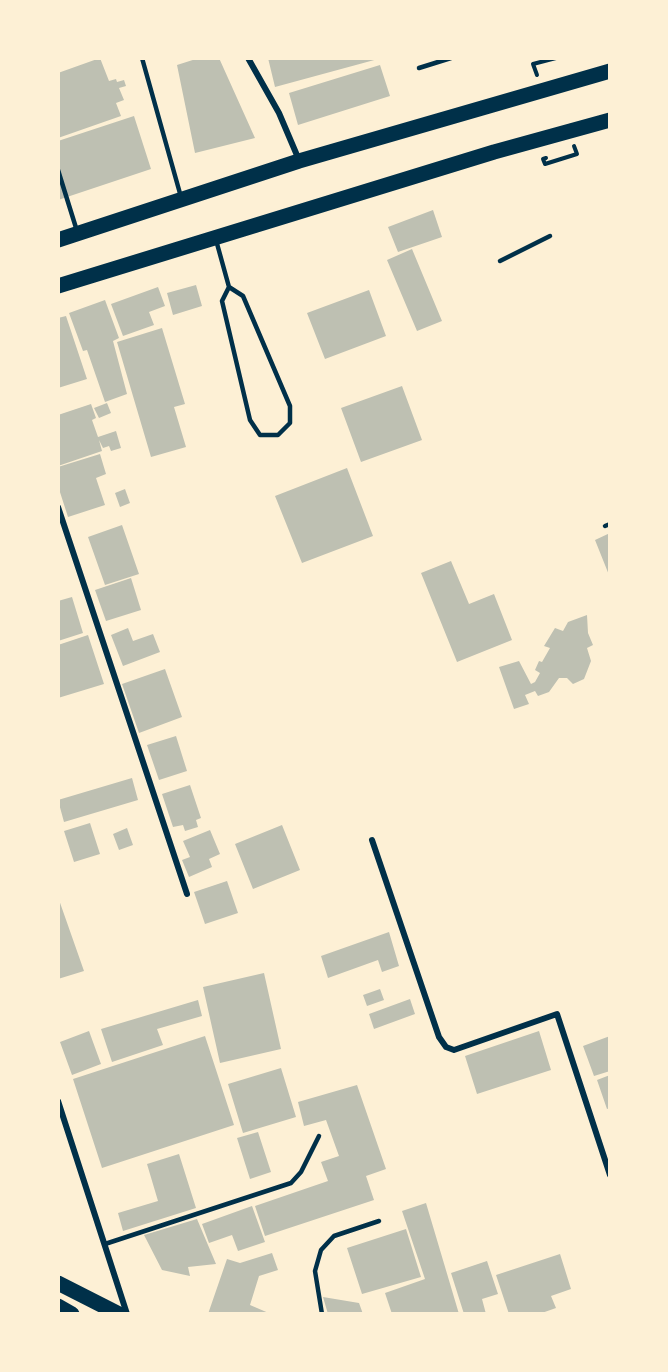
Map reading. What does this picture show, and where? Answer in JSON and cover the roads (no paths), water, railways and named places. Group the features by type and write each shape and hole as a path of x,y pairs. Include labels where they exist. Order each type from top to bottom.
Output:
{"main road":[{"path":"58,240 299,160 609,71"},
{"path":"58,286 494,152 609,120"},
{"path":"58,1283 119,1314"},
{"path":"58,1306 72,1314"}],"street":[{"path":"248,58 275,105 299,160"},
{"path":"58,507 187,894"},
{"path":"372,840 439,1037 446,1047 454,1050 557,1014 609,1175"},
{"path":"58,1101 127,1314"}],"lane":[{"path":"142,58 182,199"},
{"path":"419,68 451,58"},
{"path":"58,170 78,233"},
{"path":"500,261 550,236"},
{"path":"215,237 229,287 243,296 290,406 290,423 278,435 260,435 250,420 222,301 229,287"},
{"path":"105,1244 291,1183 301,1172 319,1136"},
{"path":"322,1314 315,1271 321,1250 334,1236 379,1221"}]}
